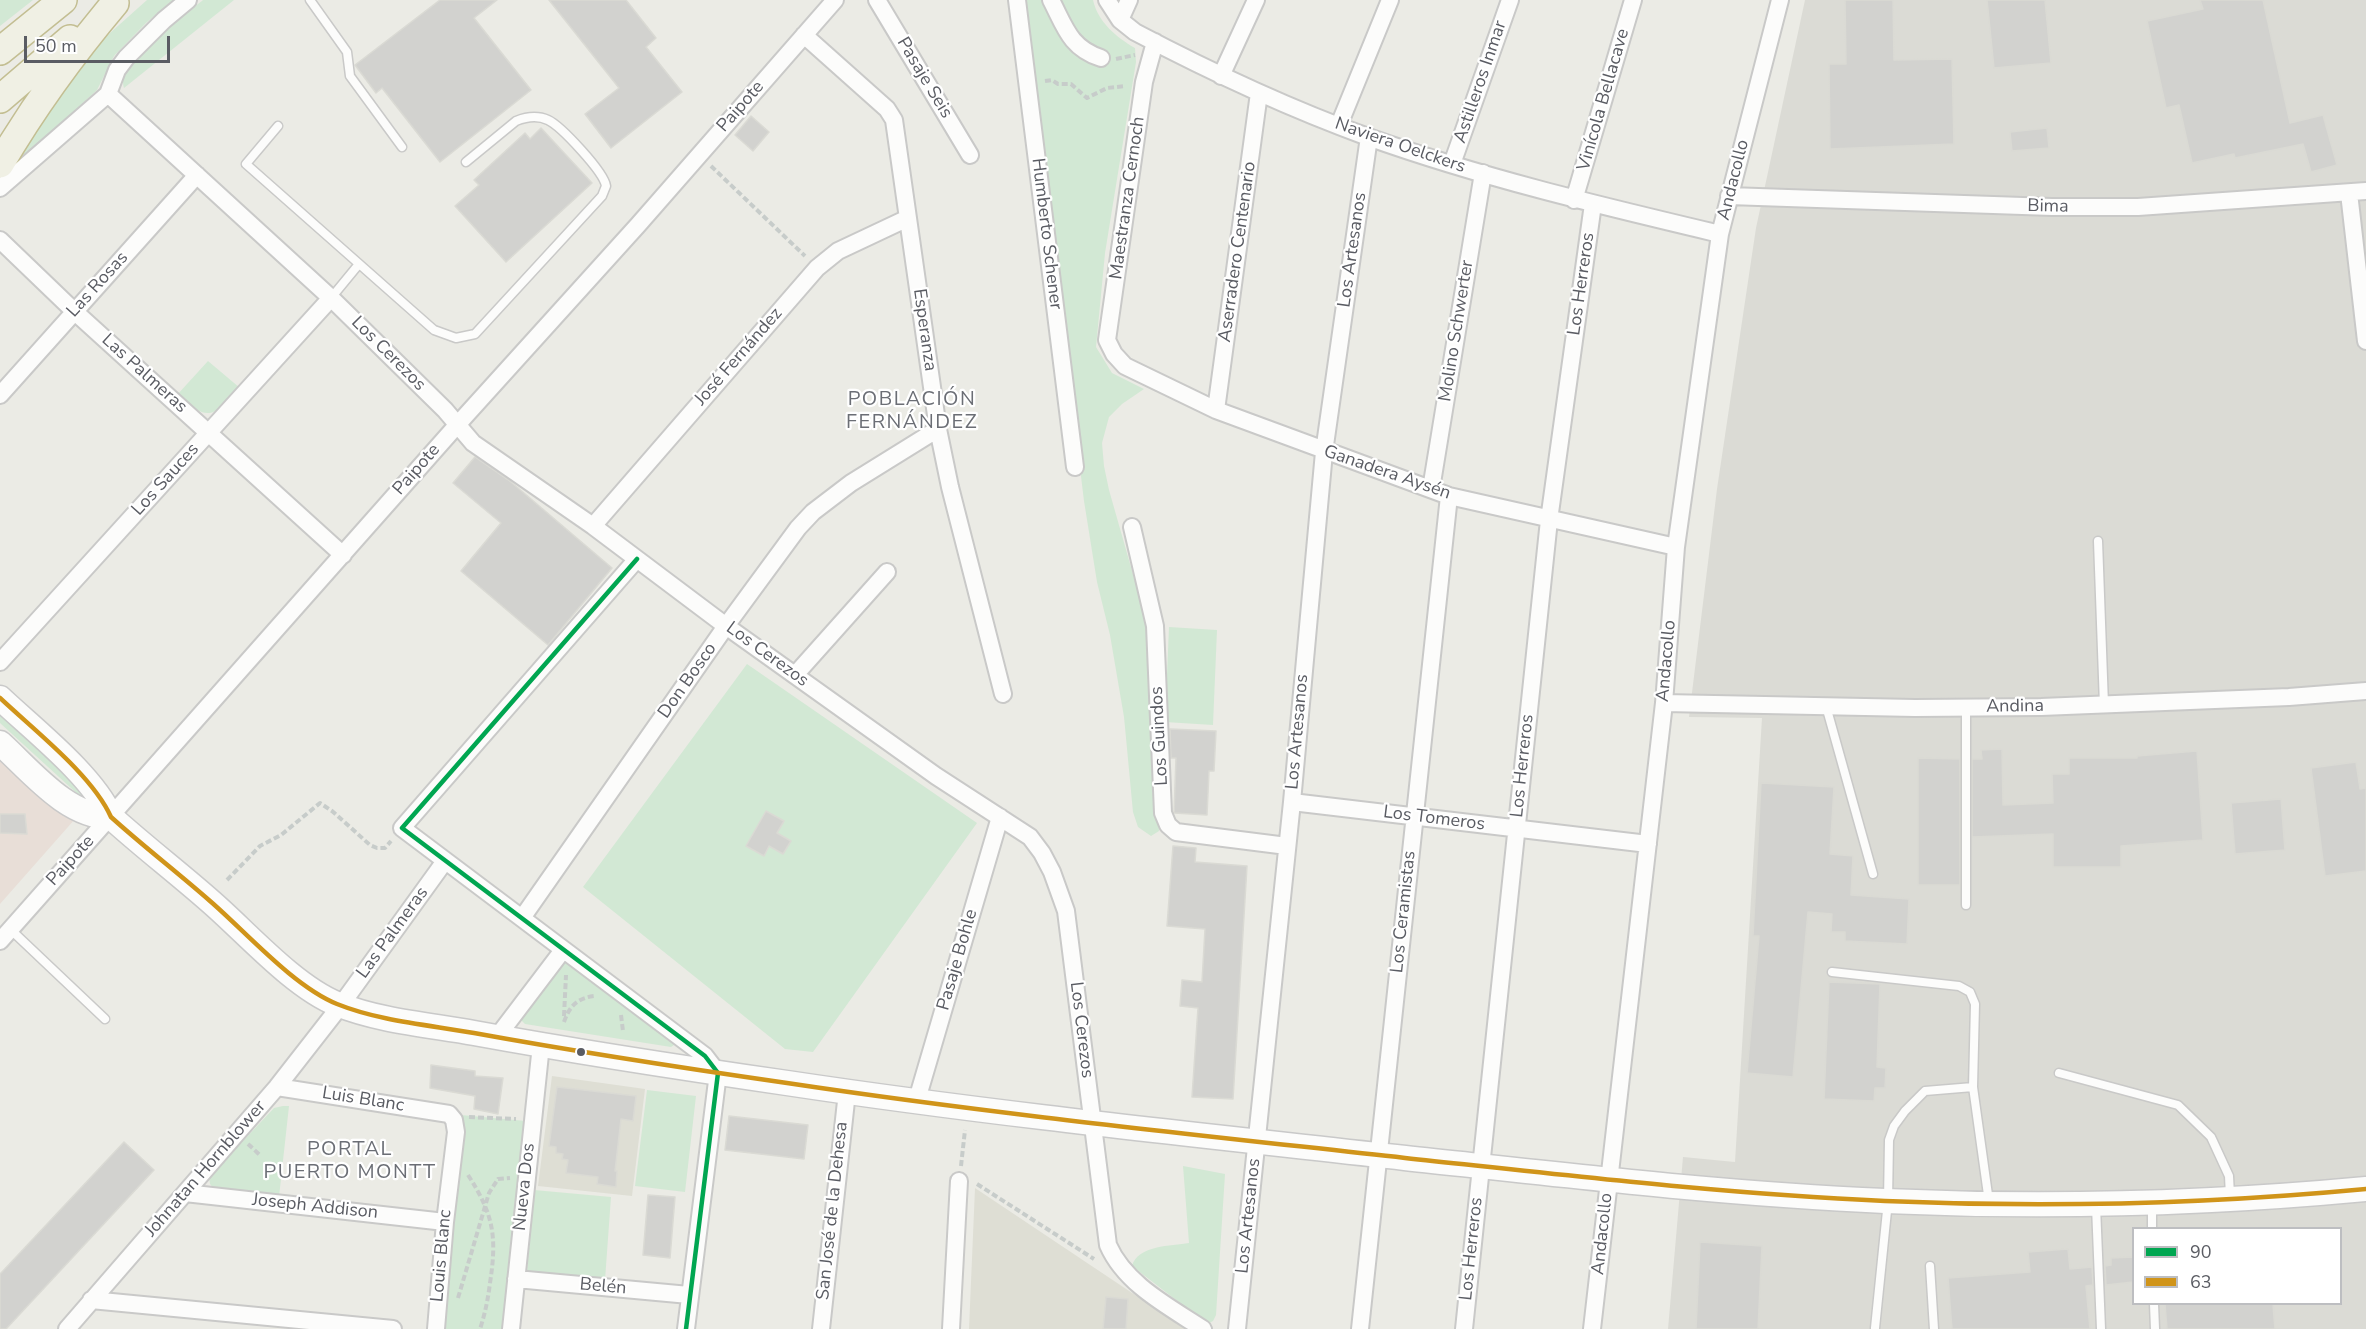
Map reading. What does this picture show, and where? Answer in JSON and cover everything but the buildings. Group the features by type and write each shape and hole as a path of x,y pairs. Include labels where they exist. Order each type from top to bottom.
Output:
{"highway":[{"path":"0,51 63,0"},
{"path":"0,99 117,1"},
{"path":"0,164 63,66 117,1"}],"main road":[{"path":"0,698 91,785 104,802 111,817 208,899 295,978 321,996 341,1005 402,1020 541,1045 916,1102 1092,1124 1706,1189 1888,1201 1989,1203 2152,1203 2366,1189"},
{"path":"0,743 75,809 91,815 111,817"}],"street":[{"path":"0,188 108,94 117,70 126,58 188,0"},
{"name":"Paipote","path":"5,935 835,0"},
{"name":"Pasaje Seis","path":"877,0 970,155"},
{"name":"Humberto Schener","path":"1017,0 1075,467"},
{"path":"1051,0 1076,44 1089,54 1101,58"},
{"name":"Naviera Oelckers","path":"1107,0 1120,20 1154,46 1259,93 1369,137 1483,174 1574,200 1720,234"},
{"path":"1120,20 1129,0"},
{"path":"1221,76 1256,0"},
{"path":"1339,125 1390,0"},
{"name":"Astilleros Inmar","path":"1452,164 1510,0"},
{"name":"Vinícola Bellacave","path":"1574,200 1633,0"},
{"name":"Andacollo","path":"1592,1329 1664,703 1676,547 1720,234 1780,0"},
{"name":"Esperanza","path":"804,35 887,109 894,120 938,429 950,487 1003,694"},
{"name":"Maestranza Cernoch","path":"1114,354 1107,340 1144,82 1154,46"},
{"name":"Aserradero Centenario","path":"1216,410 1259,93"},
{"name":"Los Cerezos","path":"108,94 331,298 458,424 473,443 593,526 726,626 936,777 1030,837 1042,853 1056,882 1066,911 1108,1245 1115,1262"},
{"name":"Los Artesanos","path":"1237,1329 1292,802 1324,452 1369,137"},
{"name":"Molino Schwerter","path":"1431,489 1483,174"},
{"name":"Las Rosas","path":"0,395 198,175"},
{"name":"Bima","path":"1729,196 2052,207 2138,207 2366,191"},
{"path":"2349,193 2366,341"},
{"name":"Los Herreros","path":"1464,1329 1549,520 1593,204"},
{"name":"José Fernández","path":"593,526 817,268 838,251 908,218"},
{"name":"Las Palmeras","path":"0,240 74,311 343,555"},
{"name":"Los Sauces","path":"0,662 331,298"},
{"name":"Ganadera Aysén","path":"1114,354 1125,366 1216,410 1324,452 1449,496 1676,547"},
{"name":"Don Bosco","path":"522,918 726,626 805,520 872,468 938,429"},
{"name":"Los Ceramistas","path":"1360,1329 1449,496"},
{"name":"Los Guindos","path":"1132,527 1155,626 1163,813 1168,825 1176,832 1287,846"},
{"path":"637,559 402,828 705,1056 718,1073 686,1329"},
{"path":"795,675 887,572"},
{"name":"Andina","path":"1664,703 1966,708 2104,705 2289,697 2366,691"},
{"name":"Los Tomeros","path":"1292,802 1648,844"},
{"name":"Pasaje Bohle","path":"916,1102 1000,817"},
{"name":"Las Palmeras","path":"341,1005 445,861"},
{"path":"497,1037 563,950"},
{"name":"Johnatan Hornblower","path":"67,1329 277,1087 341,1005"},
{"name":"Nueva Dos","path":"511,1329 541,1045"},
{"name":"Luis Blanc","path":"277,1087 452,1117"},
{"name":"San José de la Dehesa","path":"820,1329 847,1092"},
{"name":"Louis Blanc","path":"436,1329 456,1131 452,1117"},
{"path":"951,1329 960,1177"},
{"name":"Joseph Addison","path":"185,1193 445,1222"},
{"path":"1115,1262 1125,1274 1203,1329"},
{"name":"Belén","path":"516,1278 689,1295"},
{"path":"91,1300 393,1329"}],"lane":[{"path":"310,0 346,52 350,76 402,147"},
{"path":"278,126 246,164 434,330 448,337 466,337 475,334 605,191 605,181 600,173 555,125 542,118 525,117 516,121 466,162"},
{"path":"331,298 359,264"},
{"path":"2098,541 2104,705"},
{"path":"1826,705 1873,874"},
{"path":"1965,905 1966,708"},
{"path":"5,935 105,1019"},
{"path":"1832,972 1959,986 1970,992 1976,1004 1973,1087 1989,1203"},
{"path":"2059,1073 2178,1105 2211,1137 2229,1176 2230,1199"},
{"path":"1875,1328 1888,1201 1889,1140 1894,1126 1925,1091 1973,1087"},
{"path":"2096,1203 2101,1329"},
{"path":"2152,1203 2152,1227"},
{"path":"1930,1266 1934,1329"},
{"path":"2154,1305 2155,1329"}],"path":[{"path":"1101,58 1115,59 1154,46"},
{"path":"1058,84 1068,83 1075,86 1087,98 1107,88 1144,82"},
{"path":"699,155 817,268"},
{"path":"226,880 260,846 281,835 320,803 370,845 377,848 384,848 402,828"},
{"path":"563,950 566,987 564,1022 568,1011 579,1000 593,995 602,996"},
{"path":"615,1005 621,1014 623,1031"},
{"path":"452,1117 532,1121"},
{"path":"965,1130 960,1177 1095,1259 1106,1263 1115,1262"},
{"path":"452,1163 462,1167 469,1176 491,1222 495,1252 486,1312 480,1329"},
{"path":"457,1302 494,1184 498,1179 505,1177 526,1179"}],"shaded area":[{"path":"1805,0 2366,0 2366,1329 1668,1329 1683,1157 1735,1162 1762,718 1689,717 1717,489 1756,228"},
{"path":"0,761 33,792 75,819 0,904"},
{"path":"552,1076 645,1089 632,1196 538,1186"},
{"path":"975,1188 1186,1329 969,1329"}],"green space":[{"path":"0,0 33,0 0,26"},
{"path":"147,0 173,0 146,23 114,56 97,90 12,169 82,58"},
{"path":"203,0 234,0 124,88 124,74 136,56"},
{"path":"1023,0 1093,0 1103,22 1121,39 1135,48 1136,62 1105,253 1096,347 1112,373 1144,389 1122,404 1109,417 1102,443 1109,490 1148,627 1159,831 1151,836 1138,827 1133,812 1124,717 1110,635 1097,582 1084,501"},
{"path":"208,361 240,388 216,411 204,413 196,410 177,395"},
{"path":"1169,627 1217,630 1213,725 1165,722"},
{"path":"747,664 977,823 813,1052 785,1049 583,887"},
{"path":"0,713 100,803 95,810 0,723"},
{"path":"564,961 572,961 674,1041 674,1045 671,1047 525,1024 521,1020 522,1016"},
{"path":"647,1090 696,1096 685,1192 635,1186"},
{"path":"289,1106 279,1197 215,1190 210,1184 209,1177 274,1108"},
{"path":"461,1115 526,1121 502,1329 439,1329"},
{"path":"1183,1166 1225,1174 1216,1315 1213,1321 1207,1324 1132,1266 1135,1259 1148,1250 1189,1243"},
{"path":"534,1190 611,1197 605,1280 527,1272"}],"transit line":[{"name":"90","path":"637,559 402,828 705,1056 718,1073 686,1329"},
{"name":"63","path":"0,698 91,785 111,817 210,901 287,972 320,996 337,1004 387,1019 670,1066 942,1105 1096,1124 1705,1189 1825,1198 2005,1204 2186,1201 2366,1189"}],"district":[{"name":"POBLACIÓN FERNÁNDEZ","path":"912,412"},
{"name":"PORTAL PUERTO MONTT","path":"350,1162"}]}
